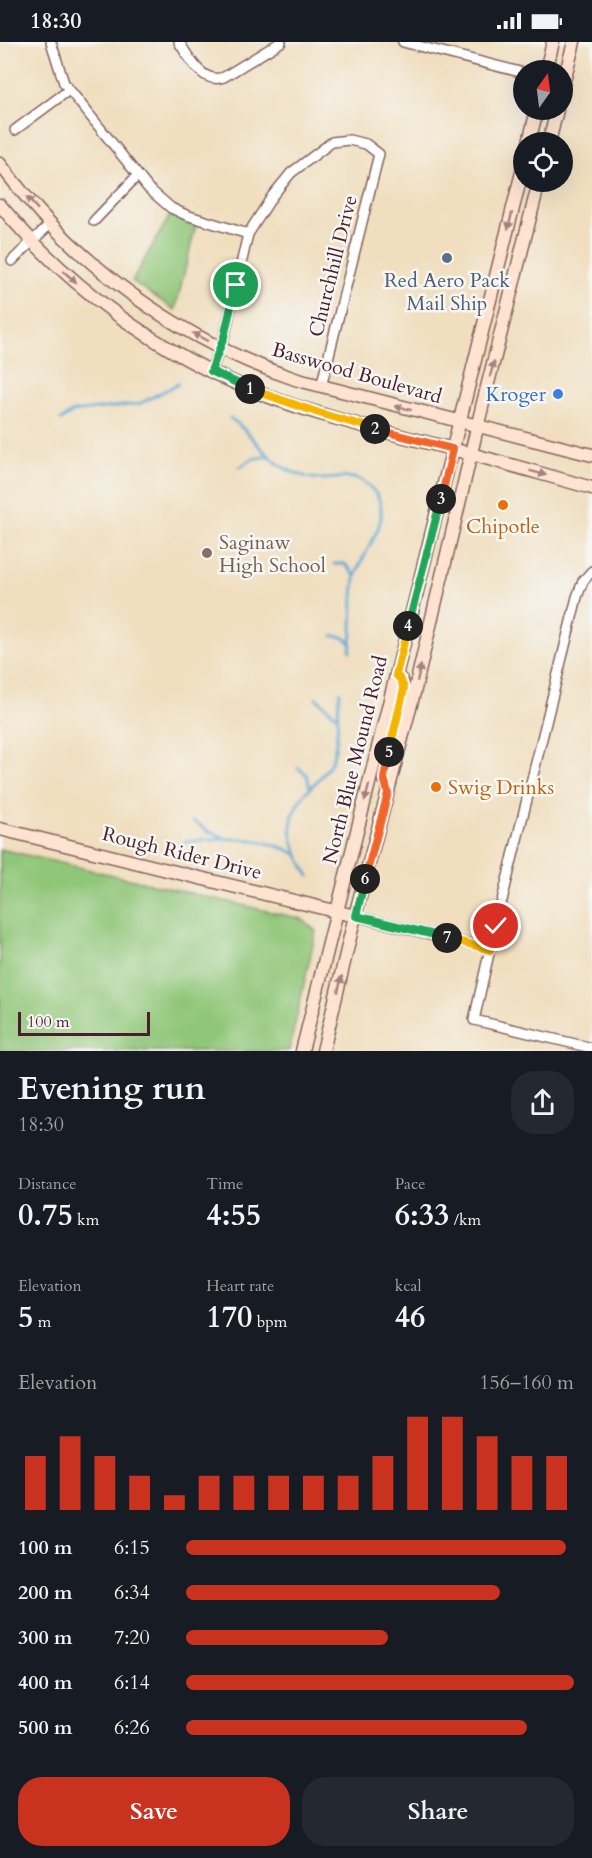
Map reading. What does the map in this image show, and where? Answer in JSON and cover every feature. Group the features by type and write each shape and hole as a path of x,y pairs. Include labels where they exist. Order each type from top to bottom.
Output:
{"main road":[{"path":"548,60 553,42"},
{"path":"569,60 574,42"},
{"name":"Basswood Boulevard","path":"0,164 21,191 76,249 163,316 220,348 279,374 321,387 592,455"},
{"name":"North Blue Mound Road","path":"302,1051 517,192"},
{"name":"North Blue Mound Road","path":"323,1051 415,689 477,426 536,192"},
{"path":"0,205 70,278 115,314 162,344 211,371 260,393 319,413 592,488"},
{"path":"388,793 384,778 404,689 401,680 396,675"},
{"name":"Rough Rider Drive","path":"0,829 356,916"}],"street":[{"path":"51,42 61,76 69,90 148,188 171,208 203,221 248,234 220,348 211,371"},
{"path":"179,42 196,66 214,80 224,77 282,42"},
{"path":"403,42 513,70"},
{"path":"15,130 69,90"},
{"name":"Churchhill Drive","path":"248,234 261,212 291,173 332,142 350,140 366,144 379,154 321,387"},
{"path":"94,221 137,176"},
{"path":"12,261 51,223"},
{"path":"592,571 583,582 577,597 474,1020 592,1048"},
{"path":"356,916 490,950"}],"green space":[{"path":"172,212 196,225 175,310 132,281"},
{"path":"0,849 302,919 316,931 289,1051 0,1051"}],"waterway":[{"path":"61,420 73,412 139,404 178,384"},
{"path":"230,418 287,470 317,479 345,477 359,479 376,494 381,505 381,515 379,526 358,568 355,579 350,651"},
{"path":"240,467 252,459 269,456"},
{"path":"334,564 345,564 356,577"},
{"path":"333,636 343,637 350,642"},
{"path":"309,876 293,842 292,821 300,800 325,772 332,760 336,743 340,692"},
{"path":"316,698 337,716"},
{"path":"298,768 307,775 310,788"},
{"path":"193,821 223,837"},
{"path":"185,842 242,839 269,843 296,854"}],"place":[{"name":"Red Aero Pack Mail Ship","path":"447,258"},
{"name":"Kroger","path":"558,394"},
{"name":"Chipotle","path":"503,505"},
{"name":"Saginaw High School","path":"207,553"},
{"name":"Swig Drinks","path":"436,787"}],"route":[{"path":"236,285 224,337 211,371 260,393 319,413 453,449 396,675 401,680 404,689 384,778 388,793 356,916 490,950 496,926"}]}
